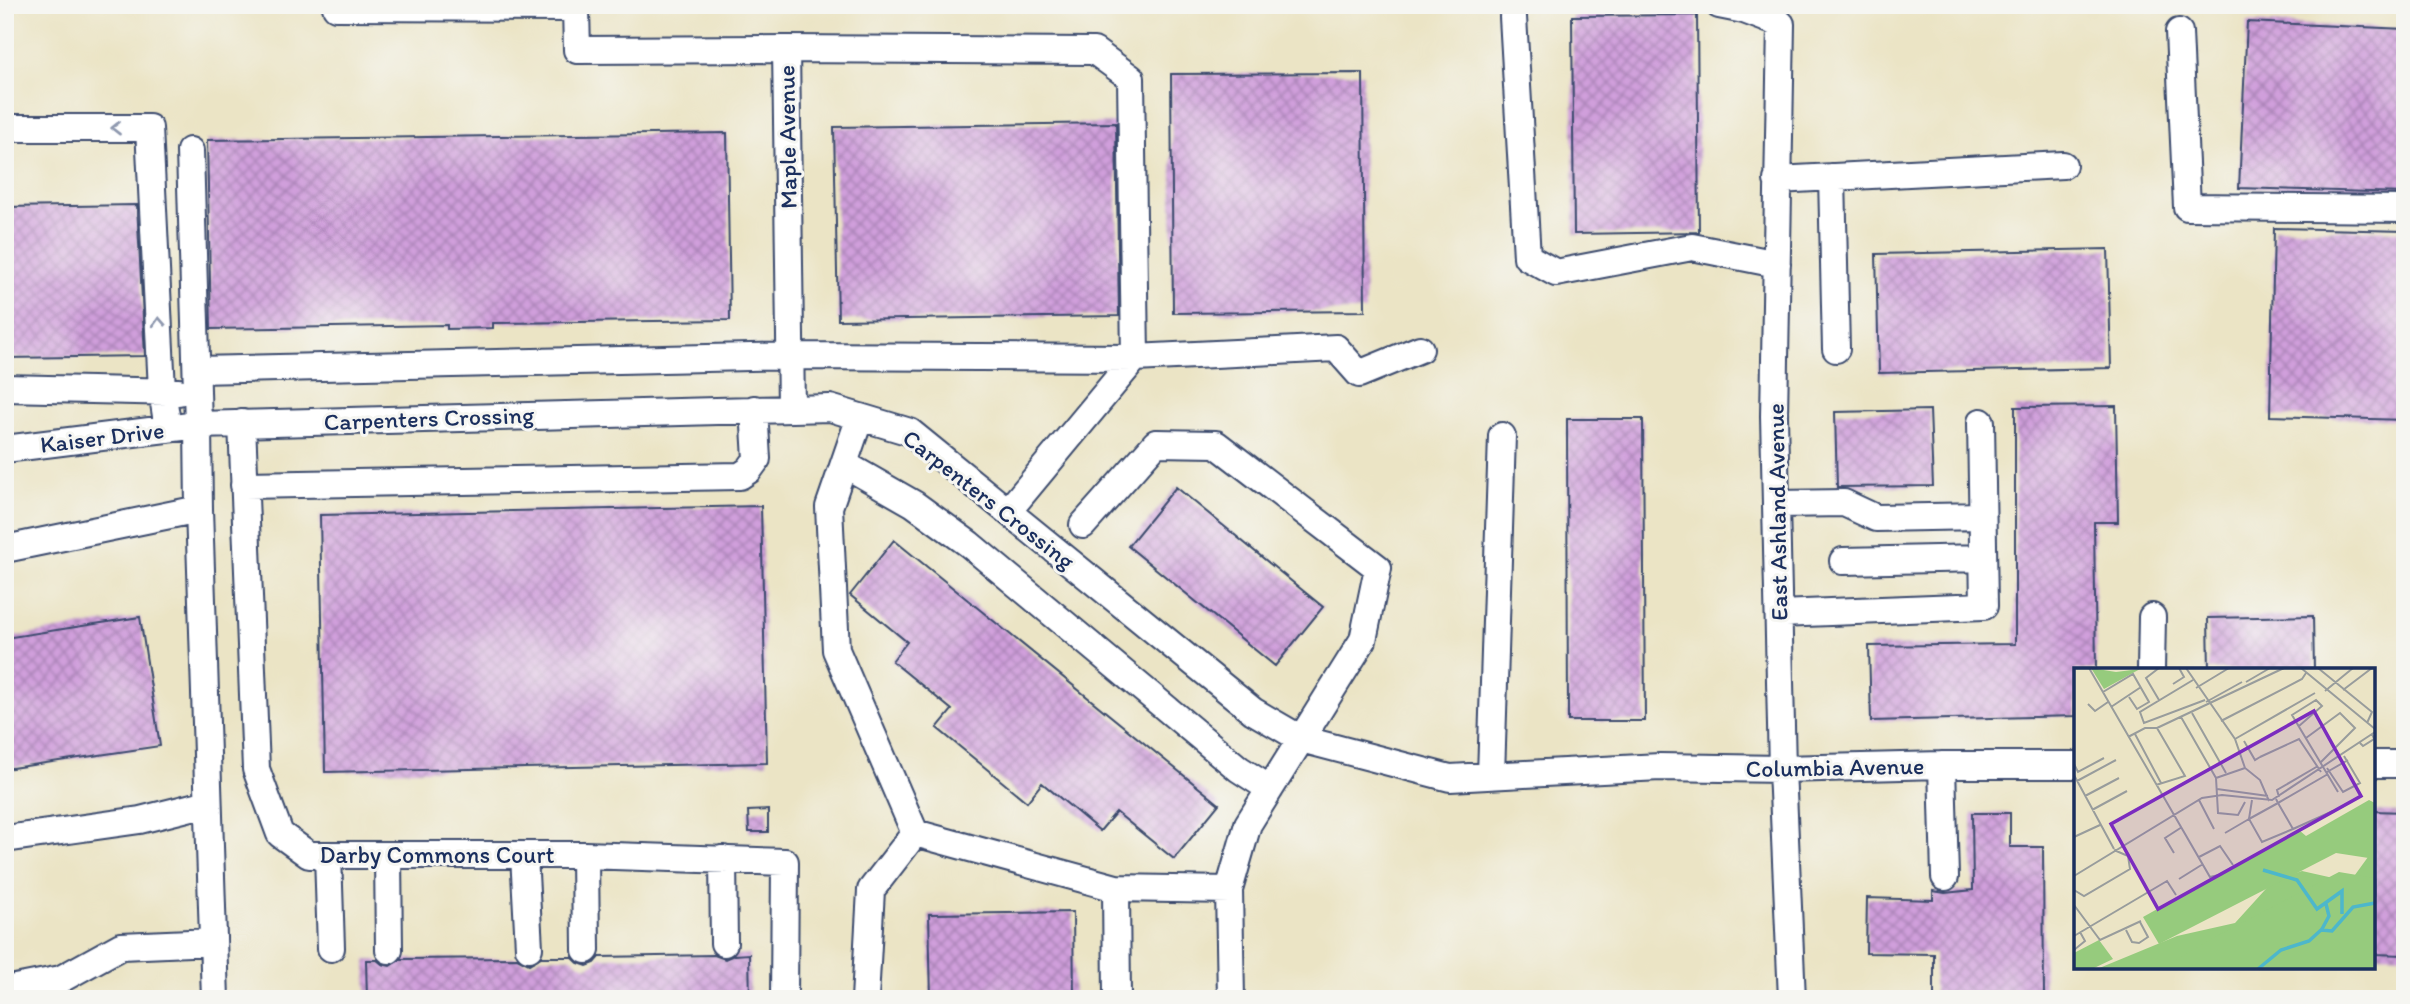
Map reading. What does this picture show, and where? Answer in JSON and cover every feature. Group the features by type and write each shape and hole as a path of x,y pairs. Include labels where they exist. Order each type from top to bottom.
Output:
{"street":[{"name":"East Ashland Avenue","path":"1719,5 1744,10 1782,24 1774,416 1782,769 1792,999"},
{"path":"336,7 576,8 577,50 786,49"},
{"path":"1513,17 1527,257 1556,273 1692,247 1777,264"},
{"path":"2179,32 2187,207 2405,209"},
{"name":"Maple Avenue","path":"791,407 786,49 1094,51 1131,78 1135,358"},
{"path":"5,128 149,128 162,390 168,429"},
{"path":"190,151 198,509 215,999"},
{"path":"1777,180 2063,165"},
{"path":"1832,177 1836,349"},
{"path":"5,388 162,390 197,382 790,356 1135,358 1336,348 1359,374 1420,349"},
{"path":"1009,510 1135,358"},
{"name":"Carpenters Crossing","path":"198,425 830,408 910,432 1253,711 1301,739 1450,778 1594,769"},
{"path":"244,485 740,476 749,470 757,459 754,409"},
{"path":"860,417 829,507 836,650 915,833"},
{"path":"1779,614 1984,606 1981,422"},
{"name":"Darby Commons Court","path":"242,423 256,769 279,834 309,855 585,855 785,862 784,999"},
{"name":"Kaiser Drive","path":"5,449 198,425"},
{"path":"1491,775 1502,436"},
{"path":"1083,525 1156,443 1216,444 1378,568 1363,640 1248,824 1229,890 1231,999"},
{"path":"844,464 914,504 970,544 1240,769 1270,789"},
{"path":"1777,504 1844,503 1875,518 1982,516"},
{"path":"5,549 198,509"},
{"path":"1843,561 1983,558"},
{"path":"2151,668 2152,617"},
{"path":"2375,764 2405,764"},
{"path":"1942,765 1945,877"},
{"name":"Columbia Avenue","path":"1594,769 2074,765"},
{"path":"5,839 140,820 208,803"},
{"path":"915,833 1116,888 1229,890"},
{"path":"865,999 871,890 915,833"},
{"path":"328,855 331,948"},
{"path":"388,855 389,950"},
{"path":"524,855 528,948"},
{"path":"585,855 586,950"},
{"path":"723,859 724,943"},
{"path":"1116,888 1116,999"},
{"path":"5,990 61,979 121,946 213,942"}],"building":[{"path":"1697,15 1699,232 1574,234 1572,16"},
{"path":"2247,22 2405,29 2405,193 2239,188"},
{"path":"1363,73 1365,311 1173,313 1171,74"},
{"path":"1116,123 1119,316 838,320 834,127"},
{"path":"727,133 730,320 493,323 493,328 447,329 447,325 211,329 207,140"},
{"path":"137,205 145,356 5,358 5,207"},
{"path":"2274,228 2405,231 2405,420 2270,416"},
{"path":"2108,249 2111,368 1879,373 1876,254"},
{"path":"2116,406 2118,522 2094,522 2096,668 2074,668 2074,716 1871,721 1869,646 2015,644 2015,407"},
{"path":"1930,410 1933,486 1837,487 1835,412"},
{"path":"1567,419 1643,419 1645,721 1568,721"},
{"path":"1176,487 1323,607 1275,666 1128,546"},
{"path":"761,506 767,763 325,772 320,515"},
{"path":"894,540 1219,804 1174,859 1116,812 1100,831 1042,783 1027,802 937,728 952,710 892,661 907,642 850,595"},
{"path":"2313,616 2314,668 2209,668 2208,618"},
{"path":"140,617 160,746 5,769 5,638"},
{"path":"768,810 768,832 749,832 748,811"},
{"path":"2375,811 2405,812 2405,955 2375,954"},
{"path":"1972,813 2010,813 2010,847 2043,847 2044,999 1934,999 1934,954 1866,953 1867,898 1933,900 1933,891 1945,893 1973,890"},
{"path":"1073,912 1074,999 931,999 929,914"},
{"path":"749,954 750,999 367,999 366,960 377,960 390,966 401,959 517,958 529,964 541,957 572,957 587,966 600,957 714,955 725,959"}]}
